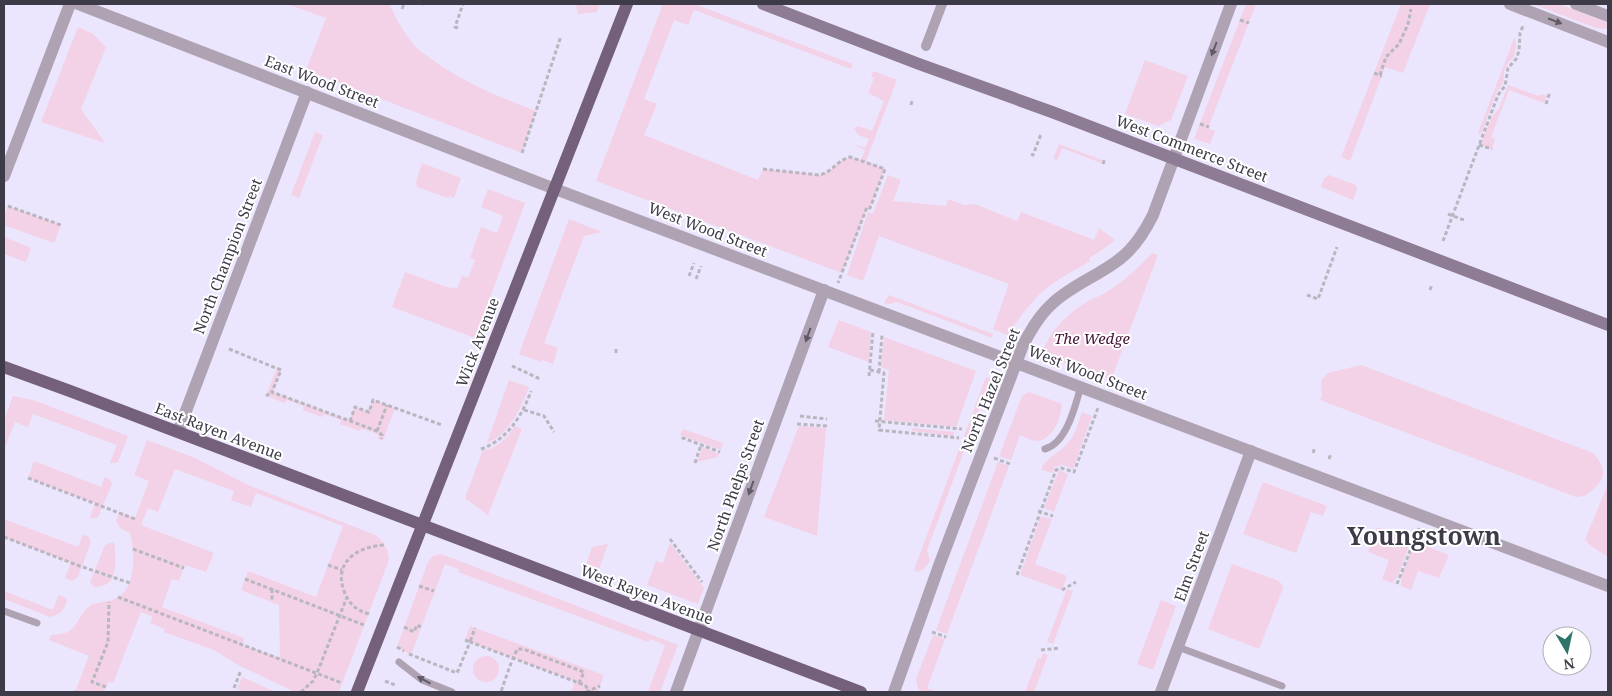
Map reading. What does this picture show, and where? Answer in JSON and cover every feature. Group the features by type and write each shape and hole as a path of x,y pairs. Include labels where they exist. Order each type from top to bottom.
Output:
{"main road":[{"name":"Wick Avenue","path":"357,692 627,4"},
{"name":"West Commerce Street","path":"763,4 1173,158 1608,325"},
{"name":"East Rayen Avenue","path":"4,367 422,526"},
{"name":"West Rayen Avenue","path":"422,526 861,692"}],"street":[{"path":"4,176 70,4"},
{"name":"East Wood Street","path":"78,4 555,188"},
{"path":"926,46 942,4"},
{"name":"North Hazel Street","path":"894,692 1022,345 1052,303 1067,291 1115,263 1135,244 1153,215 1231,4"},
{"path":"1510,4 1608,42"},
{"path":"1576,4 1608,16"},
{"name":"North Champion Street","path":"178,432 307,92"},
{"name":"West Wood Street","path":"555,188 1608,586"},
{"name":"North Phelps Street","path":"676,692 829,292"},
{"name":"Elm Street","path":"1161,692 1251,451"}],"lane":[{"path":"1045,449 1057,442 1064,433 1081,386"},
{"path":"4,611 37,623"},
{"path":"1178,647 1282,686"},
{"path":"399,662 422,680 452,692"}],"path":[{"path":"402,10 404,4"},
{"path":"458,28 455,27 463,4"},
{"path":"1374,73 1381,76 1386,57 1398,44 1404,33 1411,9"},
{"path":"1237,19 1249,23"},
{"path":"1442,241 1450,215 1498,95 1505,86 1508,68 1516,59 1523,26"},
{"path":"522,153 561,36"},
{"path":"1546,104 1550,92"},
{"path":"1030,154 1033,155 1041,134"},
{"path":"1479,145 1492,149"},
{"path":"763,169 819,175 826,174 840,162 850,157 885,169 870,208 867,207 829,292"},
{"path":"1103,164 1105,158"},
{"path":"8,206 61,225"},
{"path":"1450,215 1464,220"},
{"path":"1307,294 1318,299 1337,247"},
{"path":"689,276 694,263"},
{"path":"696,279 701,266"},
{"path":"1430,290 1432,284"},
{"path":"869,376 873,331"},
{"path":"879,372 882,334"},
{"path":"616,348 616,353"},
{"path":"229,349 281,370 272,392 266,396"},
{"path":"512,366 540,379"},
{"path":"870,370 884,373 879,430"},
{"path":"480,449 501,439 517,421 524,410 531,391"},
{"path":"272,392 377,431 382,435 380,439"},
{"path":"1018,575 1056,470 1061,468 1074,472 1103,395"},
{"path":"350,421 355,407 368,412 373,400 442,425"},
{"path":"377,431 387,405"},
{"path":"524,410 544,416 554,432"},
{"path":"800,416 827,419"},
{"path":"875,421 962,429"},
{"path":"797,424 827,426"},
{"path":"874,430 959,438"},
{"path":"682,439 720,452"},
{"path":"695,463 701,445"},
{"path":"1313,453 1315,447"},
{"path":"1329,459 1331,453"},
{"path":"28,478 135,518"},
{"path":"1040,511 1053,516"},
{"path":"1397,584 1423,516"},
{"path":"4,537 76,565 130,583"},
{"path":"670,538 712,594"},
{"path":"369,614 360,611 348,602 341,578 342,570 351,556 361,549 385,545"},
{"path":"133,549 184,568"},
{"path":"328,565 342,570"},
{"path":"245,579 364,626"},
{"path":"1062,590 1076,582"},
{"path":"419,586 434,591"},
{"path":"272,589 272,602"},
{"path":"118,597 342,683"},
{"path":"301,692 312,682 317,673 347,597"},
{"path":"106,687 92,682 108,642 109,602"},
{"path":"404,628 414,632 417,625 421,627"},
{"path":"397,647 411,655 457,672 475,628"},
{"path":"932,632 946,637"},
{"path":"465,640 585,685 589,692 600,686"},
{"path":"1041,650 1060,648"},
{"path":"501,692 516,651 523,649 584,672 579,683"},
{"path":"234,688 241,670"},
{"path":"385,681 395,685"}],"shaded area":[{"path":"4,4 1608,4 1608,692 4,692"}],"green space":[{"path":"287,4 389,4 407,36 417,48 442,67 468,82 536,111 522,153 306,70 326,18"},
{"path":"576,4 600,4 597,12 578,14"},
{"path":"663,4 694,4 853,64 851,69 694,10 688,25 674,20 644,99 657,104 644,135 758,180 763,169 819,175 831,170 847,158 861,160 865,150 852,144 865,148 869,139 858,135 854,128 858,126 872,131 884,101 868,93 874,78 871,76 873,71 897,80 866,161 885,169 870,208 867,208 842,273 596,181"},
{"path":"1246,4 1256,4 1208,128 1215,131 1210,144 1194,139"},
{"path":"1401,4 1430,4 1403,73 1385,67 1350,161 1341,157"},
{"path":"1533,4 1559,4 1608,23 1608,29 1596,28"},
{"path":"78,27 93,34 106,47 81,109 105,143 41,122"},
{"path":"1515,36 1514,57 1507,64 1504,80 1497,91 1481,134 1478,133"},
{"path":"1145,60 1188,76 1171,120 1158,126 1125,114"},
{"path":"1508,85 1538,96 1541,94 1547,96 1544,103 1509,90 1491,137 1495,139 1492,149 1480,145 1492,117 1499,109"},
{"path":"315,132 323,135 299,198 291,195"},
{"path":"1059,144 1102,160 1101,163 1062,148 1058,159 1055,160 1054,157"},
{"path":"422,163 461,178 454,198 449,196 448,198 417,187 416,182"},
{"path":"888,175 901,180 893,201 946,206 948,199 964,205 975,204 1017,221 1021,212 1094,240 1099,228 1115,240 1089,258 1090,261 1043,291 1007,335 993,329 1009,284 879,236 863,281 847,275 868,212 873,214"},
{"path":"1329,175 1356,185 1357,189 1353,200 1321,187 1324,178"},
{"path":"488,189 525,203 475,338 392,307 405,272 449,288 457,289 462,276 468,278 475,260 470,258 481,227 497,233 503,216 481,207"},
{"path":"8,206 61,225 54,243 4,225 4,217"},
{"path":"569,219 602,232 584,236 544,343 558,348 553,364 519,354"},
{"path":"4,237 31,248 26,262 4,254"},
{"name":"The Wedge","path":"1152,253 1158,255 1111,380 1041,354 1050,337 1067,317 1081,305 1122,281"},
{"path":"889,295 993,334 992,338 897,302 884,303"},
{"path":"839,320 871,332 869,362 828,347"},
{"path":"884,337 976,371 956,427 884,420 889,370 881,367"},
{"path":"1361,365 1593,453 1602,466 1603,471 1600,481 1585,496 1576,497 1320,400 1322,396 1321,380 1328,373"},
{"path":"277,368 281,370 273,392 350,421 355,407 368,412 373,400 395,408 383,440 378,439 379,435 361,428 360,431 340,424 341,420 324,414 322,417 303,410 304,406 287,400 285,403 266,396"},
{"path":"986,377 995,380 993,393 980,408 927,550 930,561 924,569 918,572 914,570"},
{"path":"509,380 529,387 518,412 508,427 502,434 487,443"},
{"path":"1029,392 1062,404 1058,421 1051,433 1042,440 1036,441 1020,435 1011,460 999,456 1022,396"},
{"path":"13,396 33,400 128,436 118,462 110,463 117,445 33,414 28,427 15,422 4,450 4,420"},
{"path":"1082,412 1092,416 1073,469 1062,465 1055,467 1052,473 1042,470 1045,462 1072,438"},
{"path":"515,426 522,429 488,515 465,498 483,450 498,445"},
{"path":"799,426 826,428 817,536 764,517"},
{"path":"913,428 954,432 953,436 911,431"},
{"path":"683,429 723,443 721,450 680,435"},
{"path":"147,440 195,458 248,485 375,535 381,540 387,549 389,560 339,692 295,692 238,665 214,650 164,632 165,629 150,623 153,617 141,612 113,683 108,682 104,691 107,692 75,692 89,656 49,640 51,635 66,633 71,630 84,612 92,605 115,599 127,588 133,570 132,541 130,533 121,529 116,521 119,512 135,518 149,481 134,475","holes":["175,469 234,491 231,500 251,507 256,493 343,526 316,597 248,571 241,590 279,605 280,658 243,645 244,638 162,607 172,579 179,581 185,565 206,572 214,553 141,525 148,508 158,512"]},
{"path":"703,447 719,454 718,457 697,462"},
{"path":"34,461 101,487 105,477 110,480 112,484 98,517 90,518 95,503 28,478"},
{"path":"998,462 1009,466 947,634 936,630"},
{"path":"1059,470 1068,474 1054,512 1044,508"},
{"path":"1263,482 1327,506 1323,516 1311,512 1296,553 1243,534"},
{"path":"1608,484 1608,557 1585,540"},
{"path":"1041,516 1052,519 1035,564 1067,576 1062,590 1020,575"},
{"path":"4,519 78,547 83,535 88,536 91,542 78,577 72,581 65,578 71,563 4,537"},
{"path":"1377,527 1411,540 1398,576 1392,583 1382,579 1389,560 1368,552"},
{"path":"112,542 115,547 115,568 112,579 102,586 94,587 90,582 105,545"},
{"path":"1415,542 1449,555 1439,578 1418,571 1411,590 1401,586 1402,574"},
{"path":"670,543 704,588 698,604 647,585 656,561 663,563"},
{"path":"608,544 599,569 586,564 592,547"},
{"path":"440,554 678,645 660,692 648,692 665,645 650,639 648,642 458,572 459,569 445,564 411,655 397,647 428,562 433,556"},
{"path":"1232,564 1282,584 1283,588 1259,649 1208,629"},
{"path":"1067,589 1073,591 1053,644 1047,642"},
{"path":"4,591 53,610 59,595 66,598 67,601 61,612 50,617 4,599"},
{"path":"1161,600 1176,606 1153,670 1137,664"},
{"path":"470,626 604,675 598,692 571,692 575,681 465,640"},
{"path":"933,635 945,639 927,688 938,692 922,692 918,689 916,679"},
{"path":"1043,653 1048,655 1034,692 1025,692 1038,658 1041,659"},
{"path":"486,656 496,659 499,669 496,679 486,682 476,679 473,669 476,659"},
{"path":"242,677 276,692 245,692 237,689"}],"district":[{"name":"Youngstown","path":"1424,535"}]}
